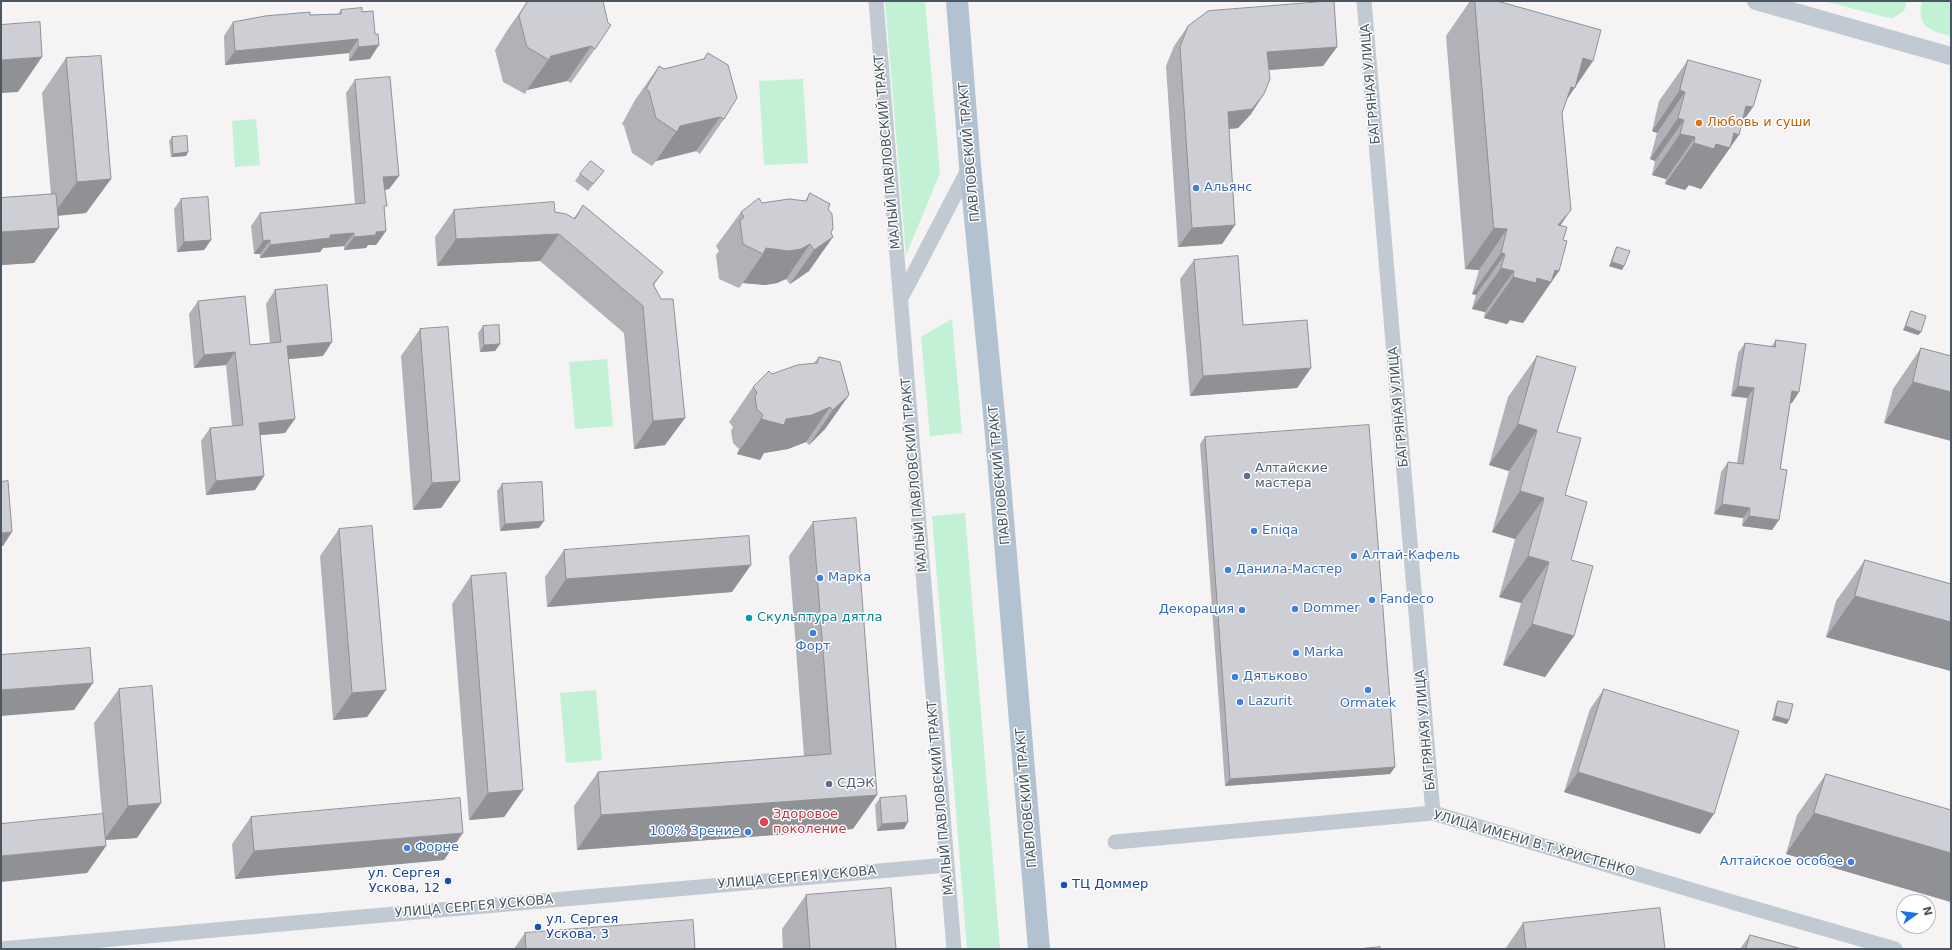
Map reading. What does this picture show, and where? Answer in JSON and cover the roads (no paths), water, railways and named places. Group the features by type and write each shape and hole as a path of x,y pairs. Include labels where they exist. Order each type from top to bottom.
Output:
{"main road":[{"name":"ПАВЛОВСКИЙ ТРАКТ","path":"957,1 970,166 999,466 1039,949"}],"street":[{"name":"МАЛЫЙ ПАВЛОВСКИЙ ТРАКТ","path":"876,1 954,949"},
{"name":"БАГРЯНАЯ УЛИЦА","path":"1364,1 1433,813"},
{"path":"1756,1 1951,56"},
{"path":"901,298 970,166"},
{"name":"УЛИЦА ИМЕНИ В.Т.ХРИСТЕНКО","path":"1115,842 1433,813 1895,949"},
{"name":"УЛИЦА СЕРГЕЯ УСКОВА","path":"1,949 947,865"}],"place":[{"name":"Любовь и суши","path":"1699,123"},
{"name":"Альянс","path":"1196,188"},
{"name":"Алтайские мастера","path":"1247,476"},
{"name":"Eniqa","path":"1254,531"},
{"name":"Алтай-Кафель","path":"1354,556"},
{"name":"Данила-Мастер","path":"1228,570"},
{"name":"Марка","path":"820,578"},
{"name":"Fandeco","path":"1372,600"},
{"name":"Dommer","path":"1295,609"},
{"name":"Декорация","path":"1242,610"},
{"name":"Скульптура дятла","path":"749,618"},
{"name":"Форт","path":"813,633"},
{"name":"Marka","path":"1296,653"},
{"name":"Дятьково","path":"1235,677"},
{"name":"Ormatek","path":"1368,690"},
{"name":"Lazurit","path":"1240,702"},
{"name":"СДЭК","path":"829,784"},
{"name":"Здоровое поколение","path":"764,822"},
{"name":"100% Зрение","path":"748,832"},
{"name":"Форне","path":"407,848"},
{"name":"Алтайское особое","path":"1851,862"},
{"name":"ул. Сергея Ускова, 12","path":"448,881"},
{"name":"ТЦ Доммер","path":"1064,885"},
{"name":"ул. Сергея Ускова, 3","path":"538,927"}]}
